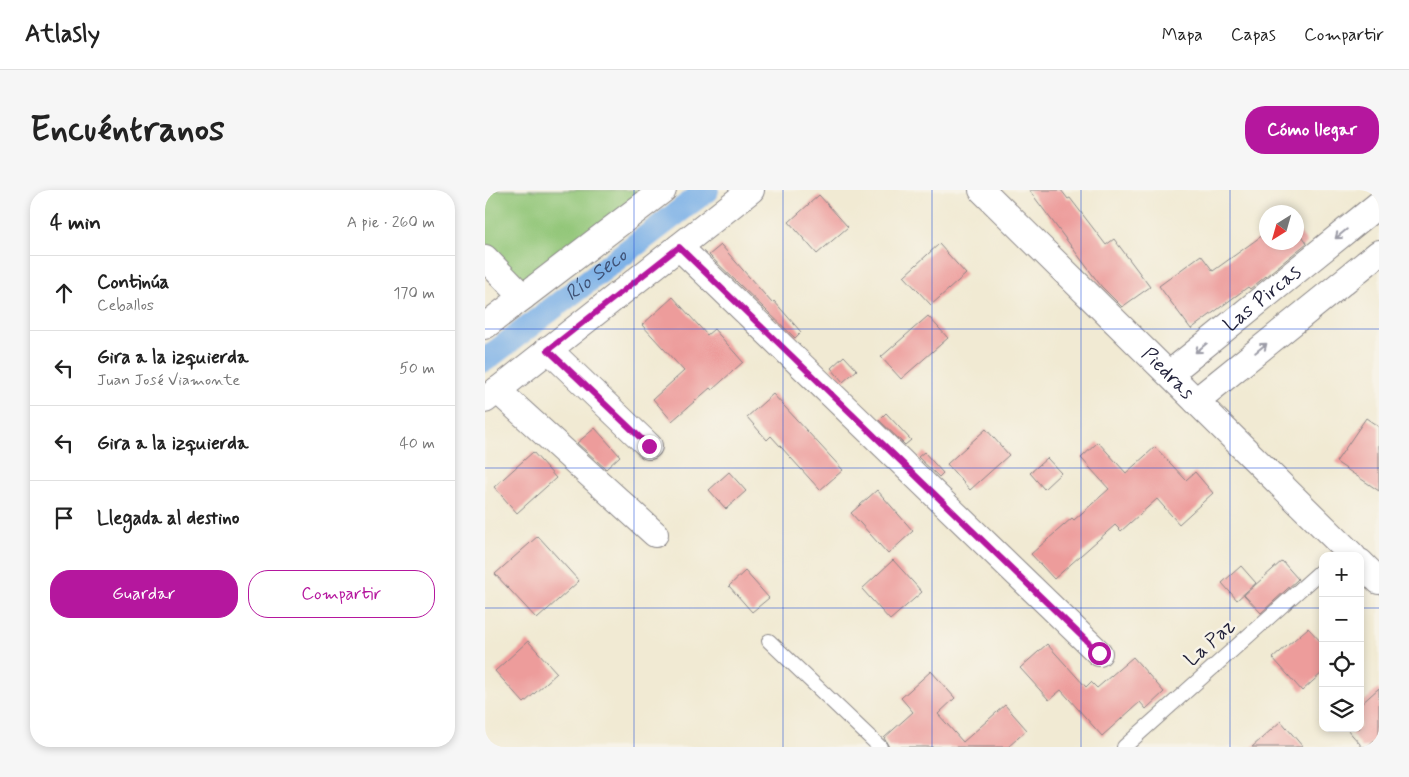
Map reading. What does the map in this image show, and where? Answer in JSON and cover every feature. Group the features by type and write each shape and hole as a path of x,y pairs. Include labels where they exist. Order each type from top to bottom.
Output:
{"street":[{"path":"485,326 663,190"},
{"path":"655,534 491,395 751,190"},
{"name":"Piedras","path":"983,190 1345,552"},
{"name":"Las Pircas","path":"1169,374 1379,204"},
{"path":"679,247 1099,653"},
{"name":"Las Pircas","path":"1196,401 1379,253"},
{"path":"485,258 523,297"},
{"path":"548,350 649,446"},
{"name":"Piedras","path":"1364,568 1379,581"}],"lane":[{"name":"La Paz","path":"1124,747 1319,573"},
{"path":"769,641 880,747"}],"green space":[{"path":"485,190 645,190 523,281 485,242"}],"building":[{"path":"1029,190 1061,190 1068,199 1070,198 1106,245 1114,239 1150,287 1122,307 1101,286"},
{"path":"819,195 848,227 817,254 789,222"},
{"path":"1259,238 1259,250 1298,250 1250,289 1248,287 1191,329 1159,286 1201,255 1213,271"},
{"path":"939,244 966,274 931,305 904,276"},
{"path":"721,245 772,303 774,301 801,332 795,338 709,255"},
{"path":"673,297 707,335 714,329 743,362 712,390 710,388 672,421 653,399 684,371 642,325"},
{"path":"928,316 948,338 901,379 881,357"},
{"path":"844,356 857,370 843,382 831,368"},
{"path":"773,394 843,470 820,490 771,436 767,440 747,417"},
{"path":"886,413 911,440 905,445 879,420"},
{"path":"1366,418 1379,427 1379,491 1336,462"},
{"path":"595,428 620,456 606,469 577,443"},
{"path":"986,429 1009,455 970,490 947,464"},
{"path":"1098,442 1126,473 1155,447 1186,480 1195,472 1213,493 1179,524 1157,499 1121,531 1115,525 1054,579 1031,554 1109,489 1081,458"},
{"path":"533,452 556,478 517,513 494,487"},
{"path":"924,452 943,473 939,477 918,457"},
{"path":"1047,458 1061,473 1044,489 1030,473"},
{"path":"729,472 746,491 726,509 709,490"},
{"path":"877,490 913,531 888,554 851,513"},
{"path":"538,536 579,581 537,619 495,574"},
{"path":"893,560 922,592 890,620 862,589"},
{"path":"1282,561 1298,579 1261,613 1244,595"},
{"path":"1241,566 1256,583 1237,600 1222,583"},
{"path":"745,571 769,598 752,612 729,586"},
{"path":"1308,628 1319,640 1319,676 1302,691 1273,658"},
{"path":"528,641 557,673 524,703 495,671"},
{"path":"1047,644 1086,687 1091,682 1097,688 1133,657 1164,692 1146,709 1140,702 1102,736 1061,690 1049,700 1020,668"},
{"path":"931,671 955,698 938,714 963,742 1005,705 1027,730 1008,747 889,747 884,738 913,712 901,698"},
{"path":"1379,688 1379,736 1367,747 1360,747 1360,744 1350,732 1364,732 1364,701"},
{"path":"1281,721 1303,747 1252,747"}],"waterway":[{"name":"Río Seco","path":"485,360 707,190"}],"route":[{"path":"649,446 548,350 679,247 1099,653"}]}
